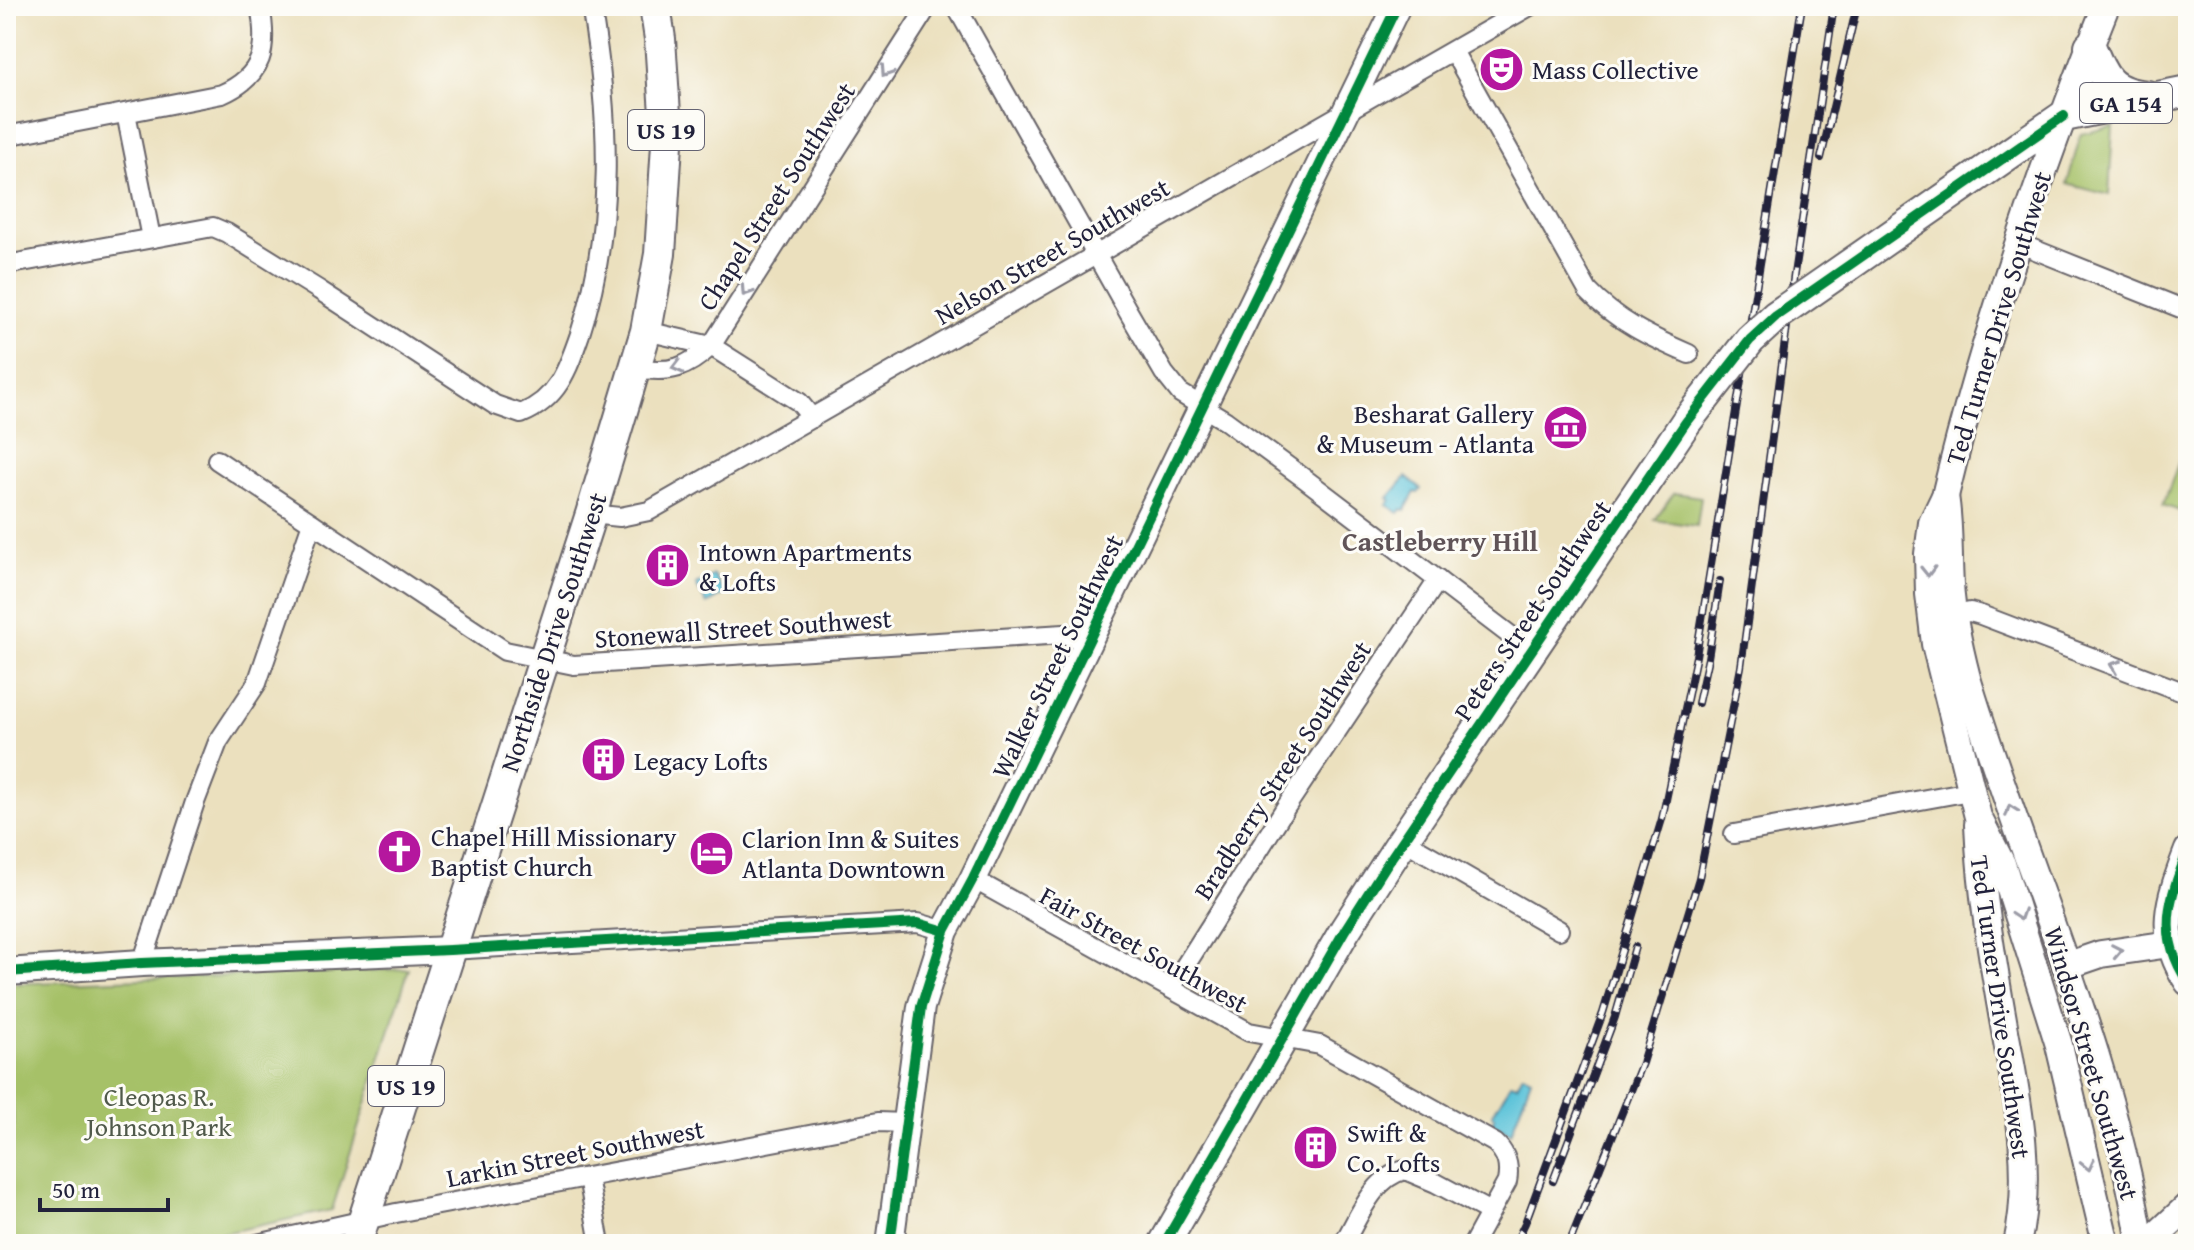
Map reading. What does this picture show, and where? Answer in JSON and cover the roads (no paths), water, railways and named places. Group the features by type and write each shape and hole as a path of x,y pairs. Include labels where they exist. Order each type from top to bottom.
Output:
{"main road":[{"name":"Northside Drive Southwest","path":"359,1233 591,514 646,331 660,254 667,144 655,6"},
{"path":"2090,46 2102,74 2114,89 2131,95 2157,97"},
{"name":"GA 154","path":"2064,116 2188,91"},
{"name":"Peters Street Southwest","path":"1164,1244 1345,930 1403,840 1686,422 1750,340 1808,291 2064,116"}],"street":[{"path":"6,136 222,94 240,86 255,70 263,51 264,28 260,6"},
{"path":"6,265 213,227 333,298 495,405 521,414 541,406 567,372 589,307 603,237 607,169 591,6"},
{"name":"Chapel Street Southwest","path":"637,368 654,371 688,365 711,346 928,6"},
{"path":"956,6 1096,257 1164,373 1180,393 1249,437 1531,651"},
{"name":"Walker Street Southwest","path":"890,1244 921,1007 945,931 1397,6"},
{"name":"Nelson Street Southwest","path":"591,514 620,517 649,511 1530,6"},
{"name":"Ted Turner Drive Southwest","path":"2104,1237 2059,1045 2039,976 2002,864 1978,817 1970,791 1942,616 1950,584 1950,525 1945,496 1965,418 2018,243 2106,6"},
{"path":"1453,51 1588,291 1631,326 1689,354"},
{"path":"126,113 151,238"},
{"path":"2018,243 2188,311"},
{"path":"646,331 711,346 799,402 812,418"},
{"name":"Stonewall Street Southwest","path":"217,460 505,651 574,665 1064,634 1088,643"},
{"path":"142,963 218,742 257,683 312,523"},
{"name":"Bradberry Street Southwest","path":"1171,988 1286,807 1438,580"},
{"path":"1942,616 1970,612 1981,615 2188,694"},
{"name":"Ted Turner Drive Southwest","path":"1942,616 1967,678 2038,883"},
{"path":"1734,834 1970,791"},
{"name":"Ted Turner Drive Southwest","path":"1978,817 1980,878 2022,1140 2024,1203 2017,1244"},
{"path":"1403,840 1559,930"},
{"path":"2188,850 2171,897 2168,917 2173,955 2188,982"},
{"name":"Fair Street Southwest","path":"973,879 1249,1032 1320,1045 1495,1143 1506,1155 1507,1182 1473,1244"},
{"name":"Windsor Street Southwest","path":"2038,883 2110,1106 2144,1244"},
{"path":"6,972 918,923 945,931"},
{"path":"2066,966 2101,954 2170,944"},
{"name":"Larkin Street Southwest","path":"257,1244 359,1233 588,1177 878,1122 904,1123"},
{"path":"1343,1244 1380,1182 1390,1173 1413,1172 1490,1212"},
{"path":"588,1177 600,1244"},
{"path":"2144,1244 2185,1208"}],"water":[{"path":"1406,477 1421,489 1399,513 1387,505 1391,500 1388,498"},
{"path":"714,575 725,594 707,604 696,585"},
{"path":"1523,1074 1531,1078 1511,1133 1491,1123 1495,1117 1492,1115 1511,1083 1517,1085"}],"railway":[{"path":"1515,1244 1603,1013 1662,819 1696,656 1802,6"},
{"path":"1569,1244 1642,1063 1699,878 1741,667 1834,6"},
{"path":"1821,158 1857,6"},
{"path":"1698,703 1720,581"},
{"path":"1553,1181 1615,1017 1635,947"}],"place":[{"name":"Mass Collective","path":"1501,69"},
{"name":"Besharat Gallery & Museum - Atlanta","path":"1565,428"},
{"name":"Intown Apartments & Lofts","path":"668,566"},
{"name":"Legacy Lofts","path":"603,760"},
{"name":"Chapel Hill Missionary Baptist Church","path":"400,851"},
{"name":"Clarion Inn & Suites Atlanta Downtown","path":"711,853"},
{"name":"Swift & Co. Lofts","path":"1316,1147"}],"district":[{"name":"Castleberry Hill","path":"1440,540"}],"park label":[{"name":"Cleopas R. Johnson Park","path":"159,1111"}]}
